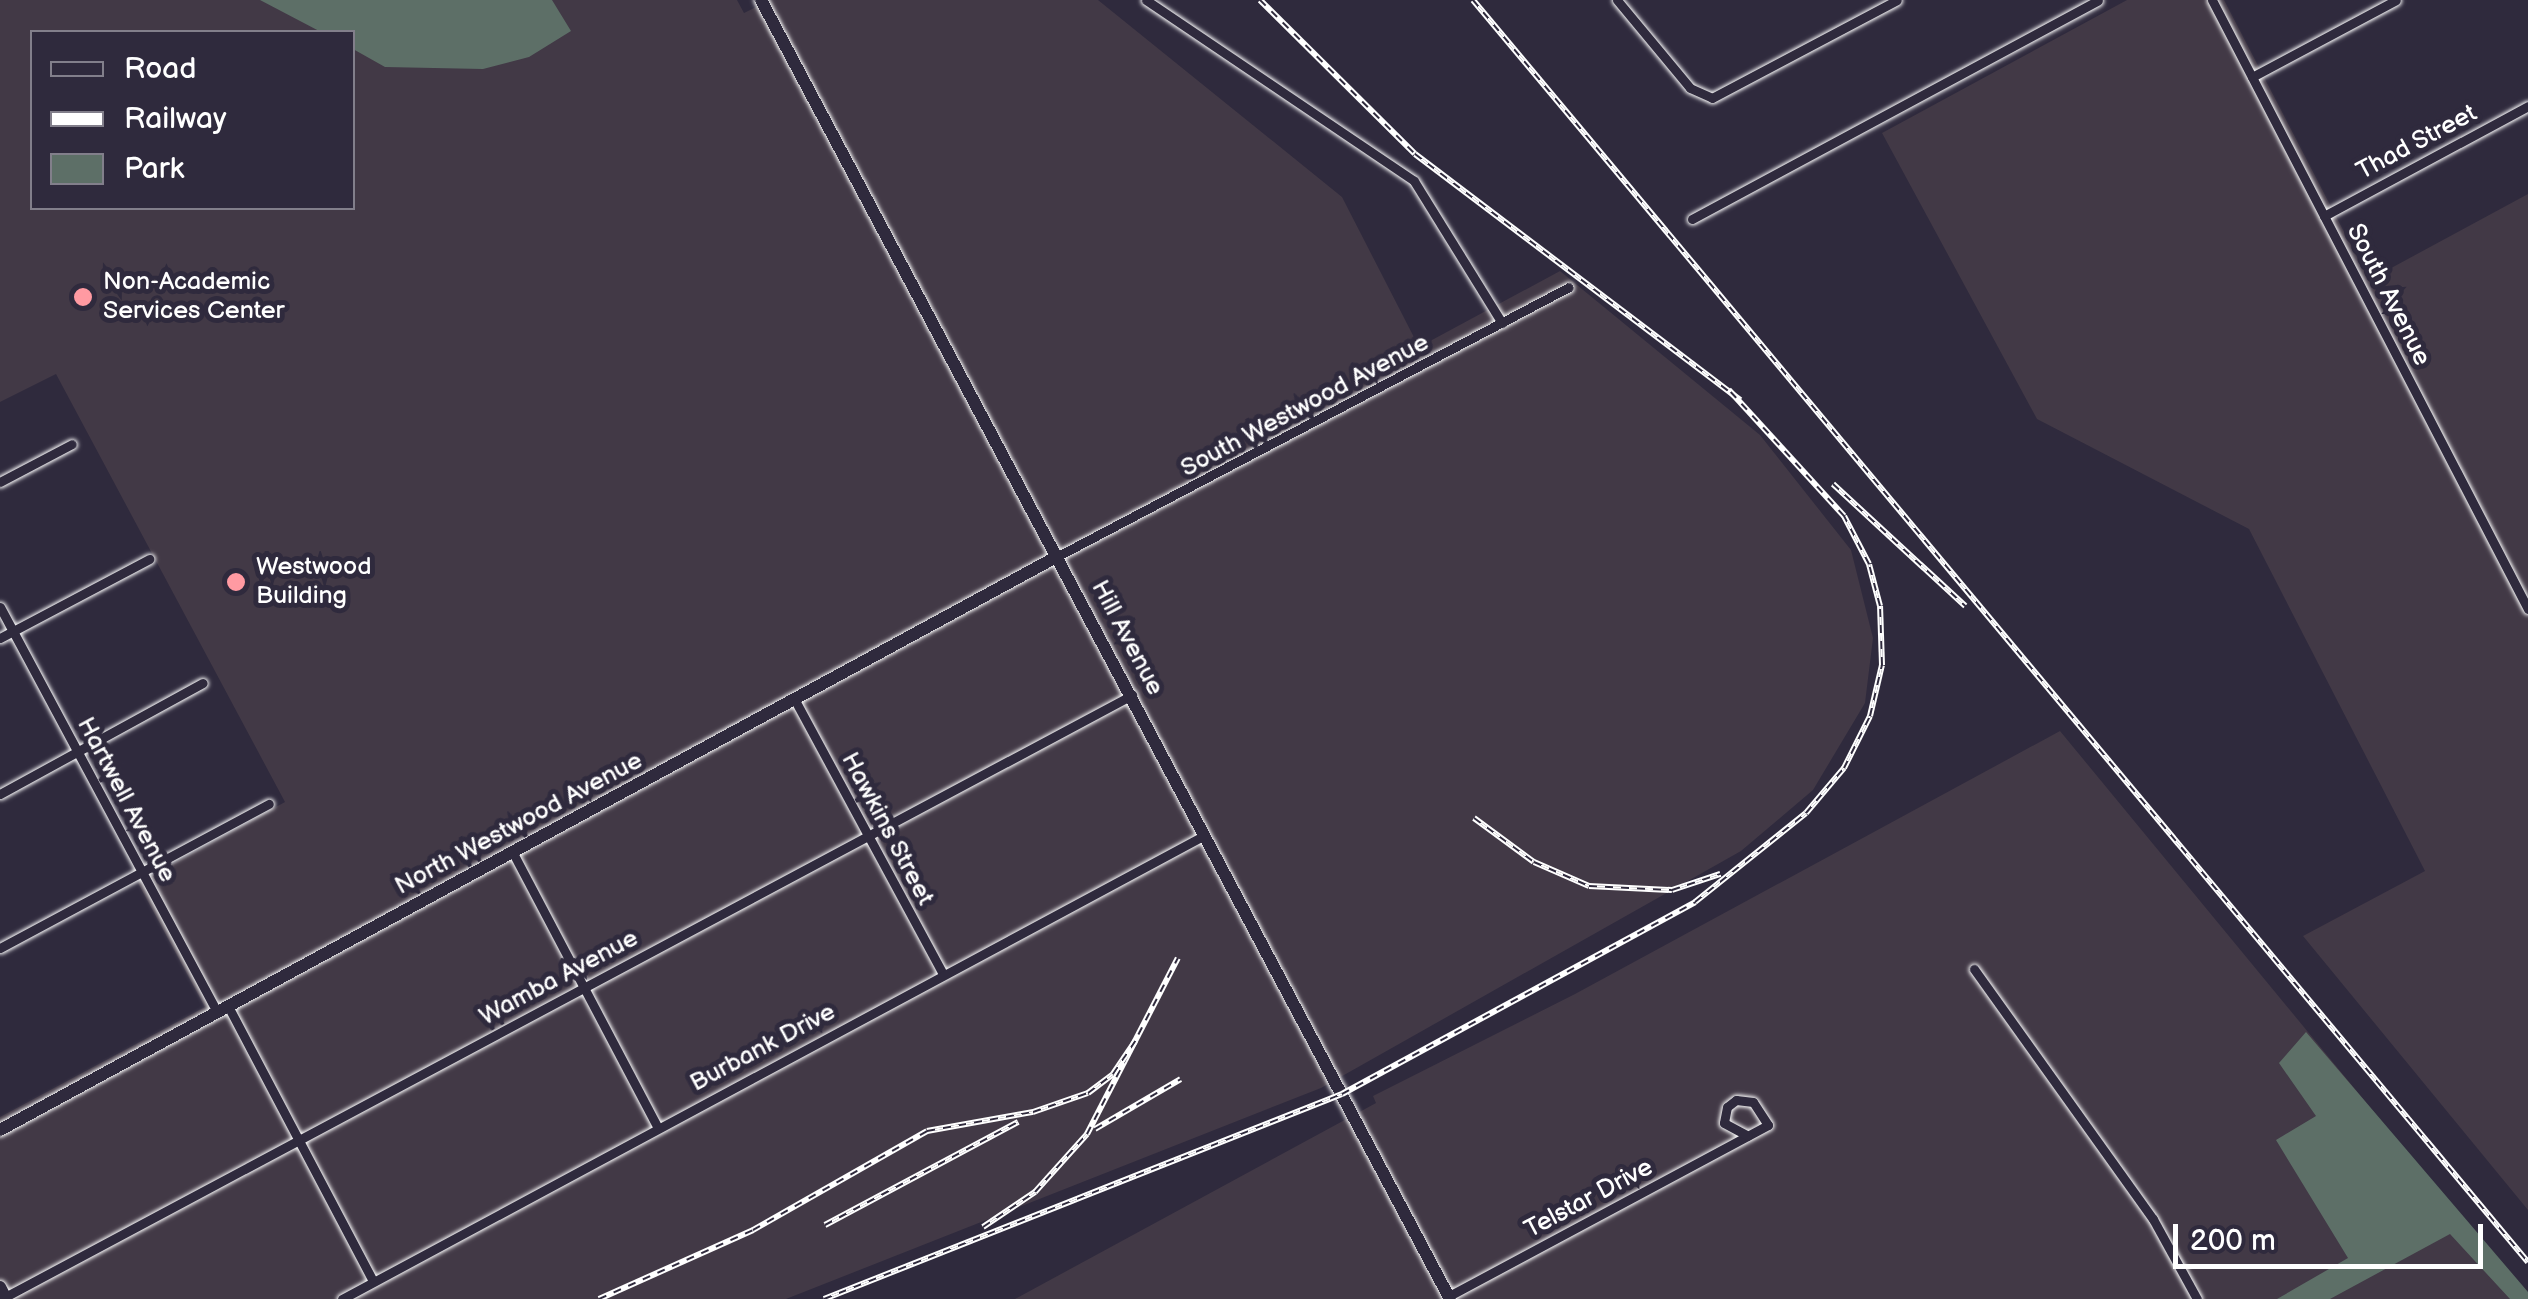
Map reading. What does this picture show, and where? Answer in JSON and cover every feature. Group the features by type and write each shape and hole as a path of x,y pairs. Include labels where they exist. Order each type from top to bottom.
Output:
{"main road":[{"name":"Hill Avenue","path":"762,0 1450,1298"},
{"name":"North Westwood Avenue","path":"0,1130 796,702 1058,556"}],"street":[{"path":"1146,0 1414,182 1502,323"},
{"path":"1617,0 1690,88 1706,98 1893,1"},
{"path":"1692,218 2098,0"},
{"name":"South Avenue","path":"2212,0 2528,609"},
{"path":"2252,77 2396,0"},
{"name":"Thad Street","path":"2324,216 2528,106"},
{"name":"South Westwood Avenue","path":"1058,556 1569,287"},
{"path":"0,482 72,444"},
{"path":"0,638 148,559"},
{"name":"Hartwell Avenue","path":"0,607 142,872 298,1140 372,1281"},
{"path":"0,794 204,683"},
{"name":"Wamba Avenue","path":"4,1295 1132,695"},
{"name":"Hawkins Street","path":"796,702 943,974"},
{"path":"0,948 270,804"},
{"name":"Burbank Drive","path":"342,1299 1205,835"},
{"path":"513,854 658,1128"},
{"path":"1974,969 2153,1219 2197,1299"},
{"path":"1736,1100 1753,1102 1768,1126 1748,1136 1724,1124 1727,1106 1736,1100"},
{"name":"Telstar Drive","path":"1450,1298 1748,1136"}],"shaded area":[{"path":"0,0 737,0 744,13 770,0 1098,0 1342,197 1419,347 1560,271 1760,435 1851,550 1873,638 1865,703 1813,790 1741,851 1321,1088 786,1299 0,1299 0,1117 205,1007 138,883 285,802 56,374 0,402"},
{"path":"2127,0 2224,0 2369,280 2528,194 2528,1210 2303,936 2425,871 2249,529 2037,419 1882,133"},
{"path":"2060,731 2528,1299 1015,1299 1376,1103 1373,1096 1575,994"}],"green space":[{"path":"260,0 552,0 571,31 529,57 483,69 385,67 355,50 355,30 317,30"},
{"path":"2306,1032 2528,1292 2528,1299 2510,1299 2450,1234 2330,1299 2277,1299 2348,1258 2276,1140 2316,1116 2279,1063"}],"railway":[{"path":"1260,0 1415,154 1740,400"},
{"path":"1473,0 2528,1262"},
{"path":"824,1299 1342,1094 1695,902 1806,813 1844,768 1870,716 1882,665 1880,606 1869,564 1844,516 1729,390"},
{"path":"1833,484 1965,606"},
{"path":"1474,818 1534,862 1589,886 1672,890 1720,874"},
{"path":"983,1227 1035,1192 1087,1134 1178,958"},
{"path":"599,1299 753,1230 927,1131 1033,1112 1088,1093 1113,1074 1135,1041"},
{"path":"1095,1129 1181,1079"},
{"path":"825,1225 1018,1122"}],"place":[{"name":"Non-Academic Services Center","path":"83,297"},
{"name":"Westwood Building","path":"236,582"}]}
